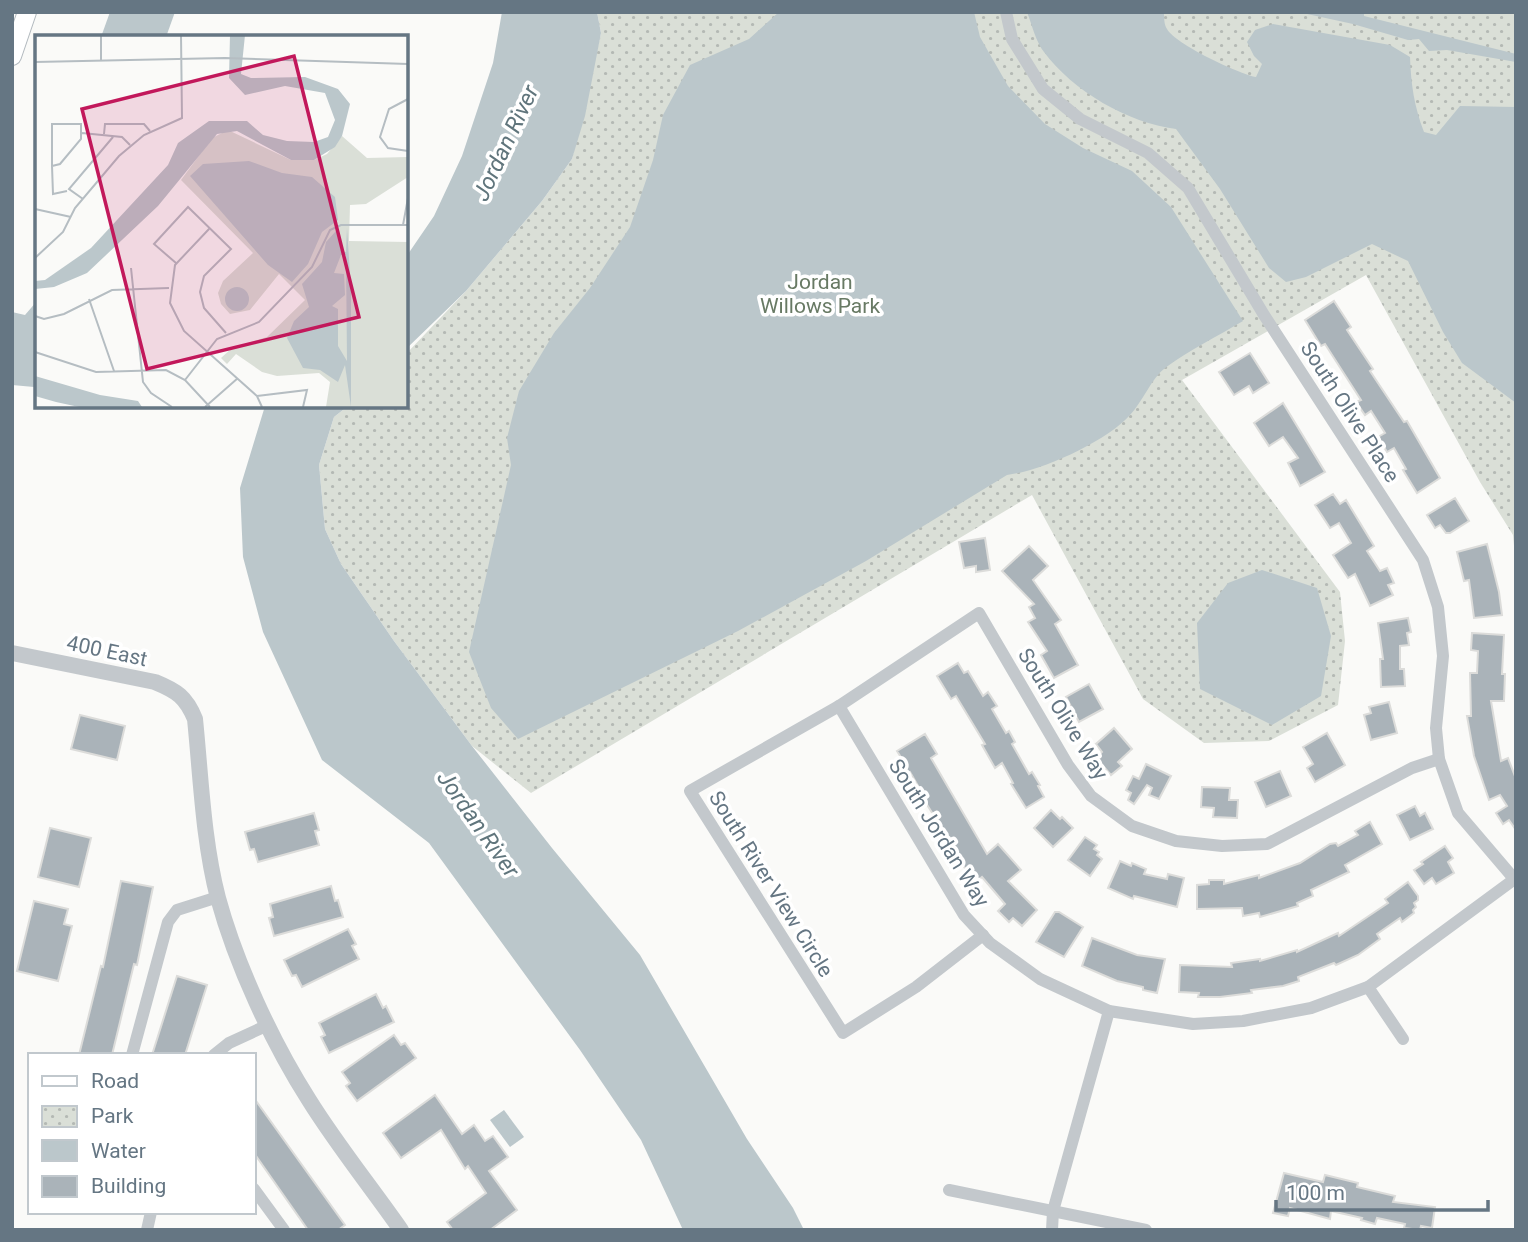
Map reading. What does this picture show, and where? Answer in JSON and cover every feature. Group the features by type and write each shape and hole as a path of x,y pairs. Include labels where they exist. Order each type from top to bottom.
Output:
{"main road":[{"path":"12,56 27,12"}],"street":[{"name":"South Olive Place","path":"1006,12 1012,39 1044,89 1080,119 1148,153 1188,188 1264,315 1423,560 1438,607 1443,656 1436,728 1439,759 1458,813 1515,879"},
{"name":"South Olive Way","path":"979,613 1068,765 1091,796 1132,826 1176,841 1222,846 1267,844 1412,768 1439,759"},
{"name":"South River View Circle","path":"979,613 839,706 690,791 843,1033 916,987 983,935"},
{"name":"400 East","path":"12,653 155,682 172,689 188,702 195,719 210,858 218,897"},
{"name":"South Jordan Way","path":"839,706 964,915 990,943 1040,979 1109,1011 1193,1024 1243,1021 1311,1008 1368,988 1515,879"},
{"path":"133,1053 167,922 177,909 218,897 230,936 268,1025 309,1101 401,1230"},
{"path":"1368,988 1403,1039"},
{"path":"1052,1230 1053,1211 1109,1011"},
{"path":"216,1053 229,1043 268,1025"},
{"path":"949,1191 1146,1230"},
{"path":"256,1192 284,1230"}],"green space":[{"name":"Jordan Willows Park","path":"597,12 1516,12 1516,568 1513,535 1480,482 1366,275 1182,380 1340,592 1345,641 1338,705 1269,741 1204,743 1143,699 1032,495 531,793 472,746 341,564 325,529 319,465 334,417 345,408 408,408 408,352 466,291 542,201 572,159 601,33"}],"water":[{"path":"110,12 175,12 167,35 102,35"},
{"name":"Jordan River","path":"502,12 597,12 601,33 585,116 572,159 542,201 466,291 408,347 408,254 434,216 462,156 493,63"},
{"path":"779,12 974,12 980,37 1008,86 1045,124 1083,148 1132,171 1171,207 1243,321 1165,368 1130,415 1106,435 1038,468 1007,475 866,561 738,631 518,739 491,708 469,652 511,465 507,438 519,391 554,333 590,288 630,227 653,160 663,115 690,65 749,39"},
{"path":"1027,12 1164,12 1166,27 1172,35 1222,64 1256,77 1262,64 1254,56 1247,42 1255,30 1273,24 1390,45 1410,57 1414,95 1424,132 1436,135 1460,106 1516,107 1516,403 1462,363 1443,332 1408,261 1372,244 1306,277 1286,282 1269,268 1220,189 1176,129 1158,126 1121,112 1070,80 1041,48"},
{"path":"1298,12 1364,12 1364,16 1516,54 1516,62 1447,50 1429,51 1419,39 1408,40"},
{"path":"35,303 34,387 12,385 12,312 25,315"},
{"name":"Jordan River","path":"264,408 345,408 334,417 319,465 325,529 341,564 472,746 640,955 747,1139 793,1208 804,1230 683,1230 641,1140 580,1050 429,843 322,760 263,632 243,557 240,488"},
{"path":"1262,570 1317,588 1331,636 1321,696 1272,725 1200,689 1197,623 1228,583"},
{"path":"504,1110 524,1137 510,1147 490,1120"}],"building":[{"path":"1334,301 1351,327 1347,330 1373,369 1370,371 1404,422 1407,421 1440,478 1417,493 1394,448 1387,452 1378,437 1385,433 1371,411 1365,415 1356,402 1361,400 1325,344 1321,346 1305,320"},
{"path":"1250,353 1269,383 1253,393 1249,386 1234,395 1219,372"},
{"path":"1283,403 1325,472 1300,486 1288,463 1298,458 1283,437 1269,446 1254,423"},
{"path":"1333,494 1340,504 1346,500 1374,546 1367,551 1380,571 1387,568 1394,583 1388,585 1393,595 1370,606 1355,574 1348,578 1333,555 1351,543 1339,523 1330,528 1315,505"},
{"path":"1455,498 1469,521 1446,533 1440,525 1435,528 1427,515"},
{"path":"985,538 990,570 976,572 976,566 964,568 959,542"},
{"path":"1487,544 1502,615 1474,618 1469,580 1464,581 1457,552"},
{"path":"1029,546 1048,566 1033,580 1061,620 1055,624 1078,665 1054,678 1041,655 1047,651 1028,622 1035,618 1029,607 1034,604 1002,571"},
{"path":"1408,618 1411,632 1407,633 1409,645 1400,646 1400,669 1404,669 1405,686 1381,687 1380,659 1383,659 1378,623"},
{"path":"1472,633 1504,635 1504,701 1491,701 1501,761 1508,758 1516,779 1516,830 1509,820 1503,824 1496,813 1507,806 1500,795 1489,800 1474,756 1467,716 1471,716 1470,673 1477,673 1478,651 1471,650"},
{"path":"958,663 964,673 968,671 983,696 988,692 997,706 992,709 1006,733 1009,731 1015,742 1012,744 1029,774 1032,772 1040,785 1038,786 1044,797 1026,808 1002,763 995,768 982,745 985,744 956,696 951,699 937,676"},
{"path":"1089,684 1103,709 1079,722 1066,697"},
{"path":"1389,702 1397,733 1371,740 1364,715 1371,713 1369,707"},
{"path":"80,715 125,726 117,760 71,749"},
{"path":"1114,728 1132,749 1118,762 1122,766 1111,775 1096,758 1102,752 1096,744"},
{"path":"1327,733 1345,765 1315,782 1307,768 1313,764 1303,747"},
{"path":"925,734 937,754 931,758 987,854 998,844 1021,870 1008,881 1037,910 1022,926 1013,918 1009,922 998,911 1005,904 982,877 976,882 953,853 910,772 906,774 900,764 904,762 897,751"},
{"path":"1146,764 1171,776 1159,799 1149,795 1152,788 1147,785 1134,804 1128,800 1131,793 1126,790 1133,776 1139,779"},
{"path":"1280,771 1291,796 1266,807 1255,782"},
{"path":"1202,787 1230,788 1229,800 1238,800 1237,818 1213,817 1214,808 1201,807"},
{"path":"1415,806 1420,816 1425,813 1433,829 1410,840 1397,815"},
{"path":"1051,810 1073,828 1053,847 1034,828"},
{"path":"314,813 319,830 315,831 319,845 258,862 254,849 250,850 245,832"},
{"path":"1370,822 1382,844 1345,865 1349,872 1311,890 1313,896 1297,903 1298,906 1260,917 1259,913 1243,916 1242,908 1197,909 1197,885 1209,884 1209,880 1224,880 1224,884 1259,875 1259,878 1300,863 1330,844 1336,843 1338,846 1358,835 1355,831"},
{"path":"50,828 91,838 79,887 38,877"},
{"path":"1085,837 1097,845 1094,849 1102,859 1090,876 1068,860"},
{"path":"1445,846 1453,858 1448,862 1454,873 1436,884 1432,878 1424,884 1414,870"},
{"path":"1120,861 1146,869 1144,874 1167,879 1168,874 1184,878 1177,907 1134,896 1133,899 1108,888"},
{"path":"121,881 153,887 137,965 134,964 112,1053 79,1053 101,966 103,967"},
{"path":"1408,882 1418,896 1414,903 1414,913 1402,922 1400,918 1377,934 1380,939 1358,955 1298,977 1299,981 1251,990 1252,993 1198,997 1199,993 1179,992 1180,965 1232,967 1231,963 1260,961 1297,952 1338,933 1339,936 1388,903 1385,899"},
{"path":"331,886 343,917 274,936 269,918 273,917 270,904"},
{"path":"34,901 68,909 64,924 72,926 58,981 17,971"},
{"path":"1055,912 1083,927 1064,957 1036,942"},
{"path":"348,929 356,944 352,946 359,959 302,987 296,975 292,976 284,960"},
{"path":"1092,938 1137,955 1165,959 1157,993 1117,981 1082,966"},
{"path":"177,976 207,985 186,1053 153,1053"},
{"path":"376,994 394,1022 329,1053 321,1037 325,1035 319,1023"},
{"path":"394,1035 401,1045 405,1043 416,1058 357,1101 346,1086 350,1083 342,1072"},
{"path":"435,1095 462,1134 474,1125 485,1141 493,1136 508,1157 489,1171 517,1210 490,1230 453,1230 447,1222 486,1193 468,1166 465,1169 441,1130 401,1158 383,1133"},
{"path":"256,1101 345,1225 338,1230 308,1230 256,1156"},
{"path":"1284,1173 1323,1182 1325,1175 1358,1183 1357,1187 1395,1196 1393,1202 1435,1207 1432,1228 1404,1228 1405,1224 1377,1218 1375,1224 1331,1211 1330,1219 1290,1208 1288,1216 1273,1213"}]}
